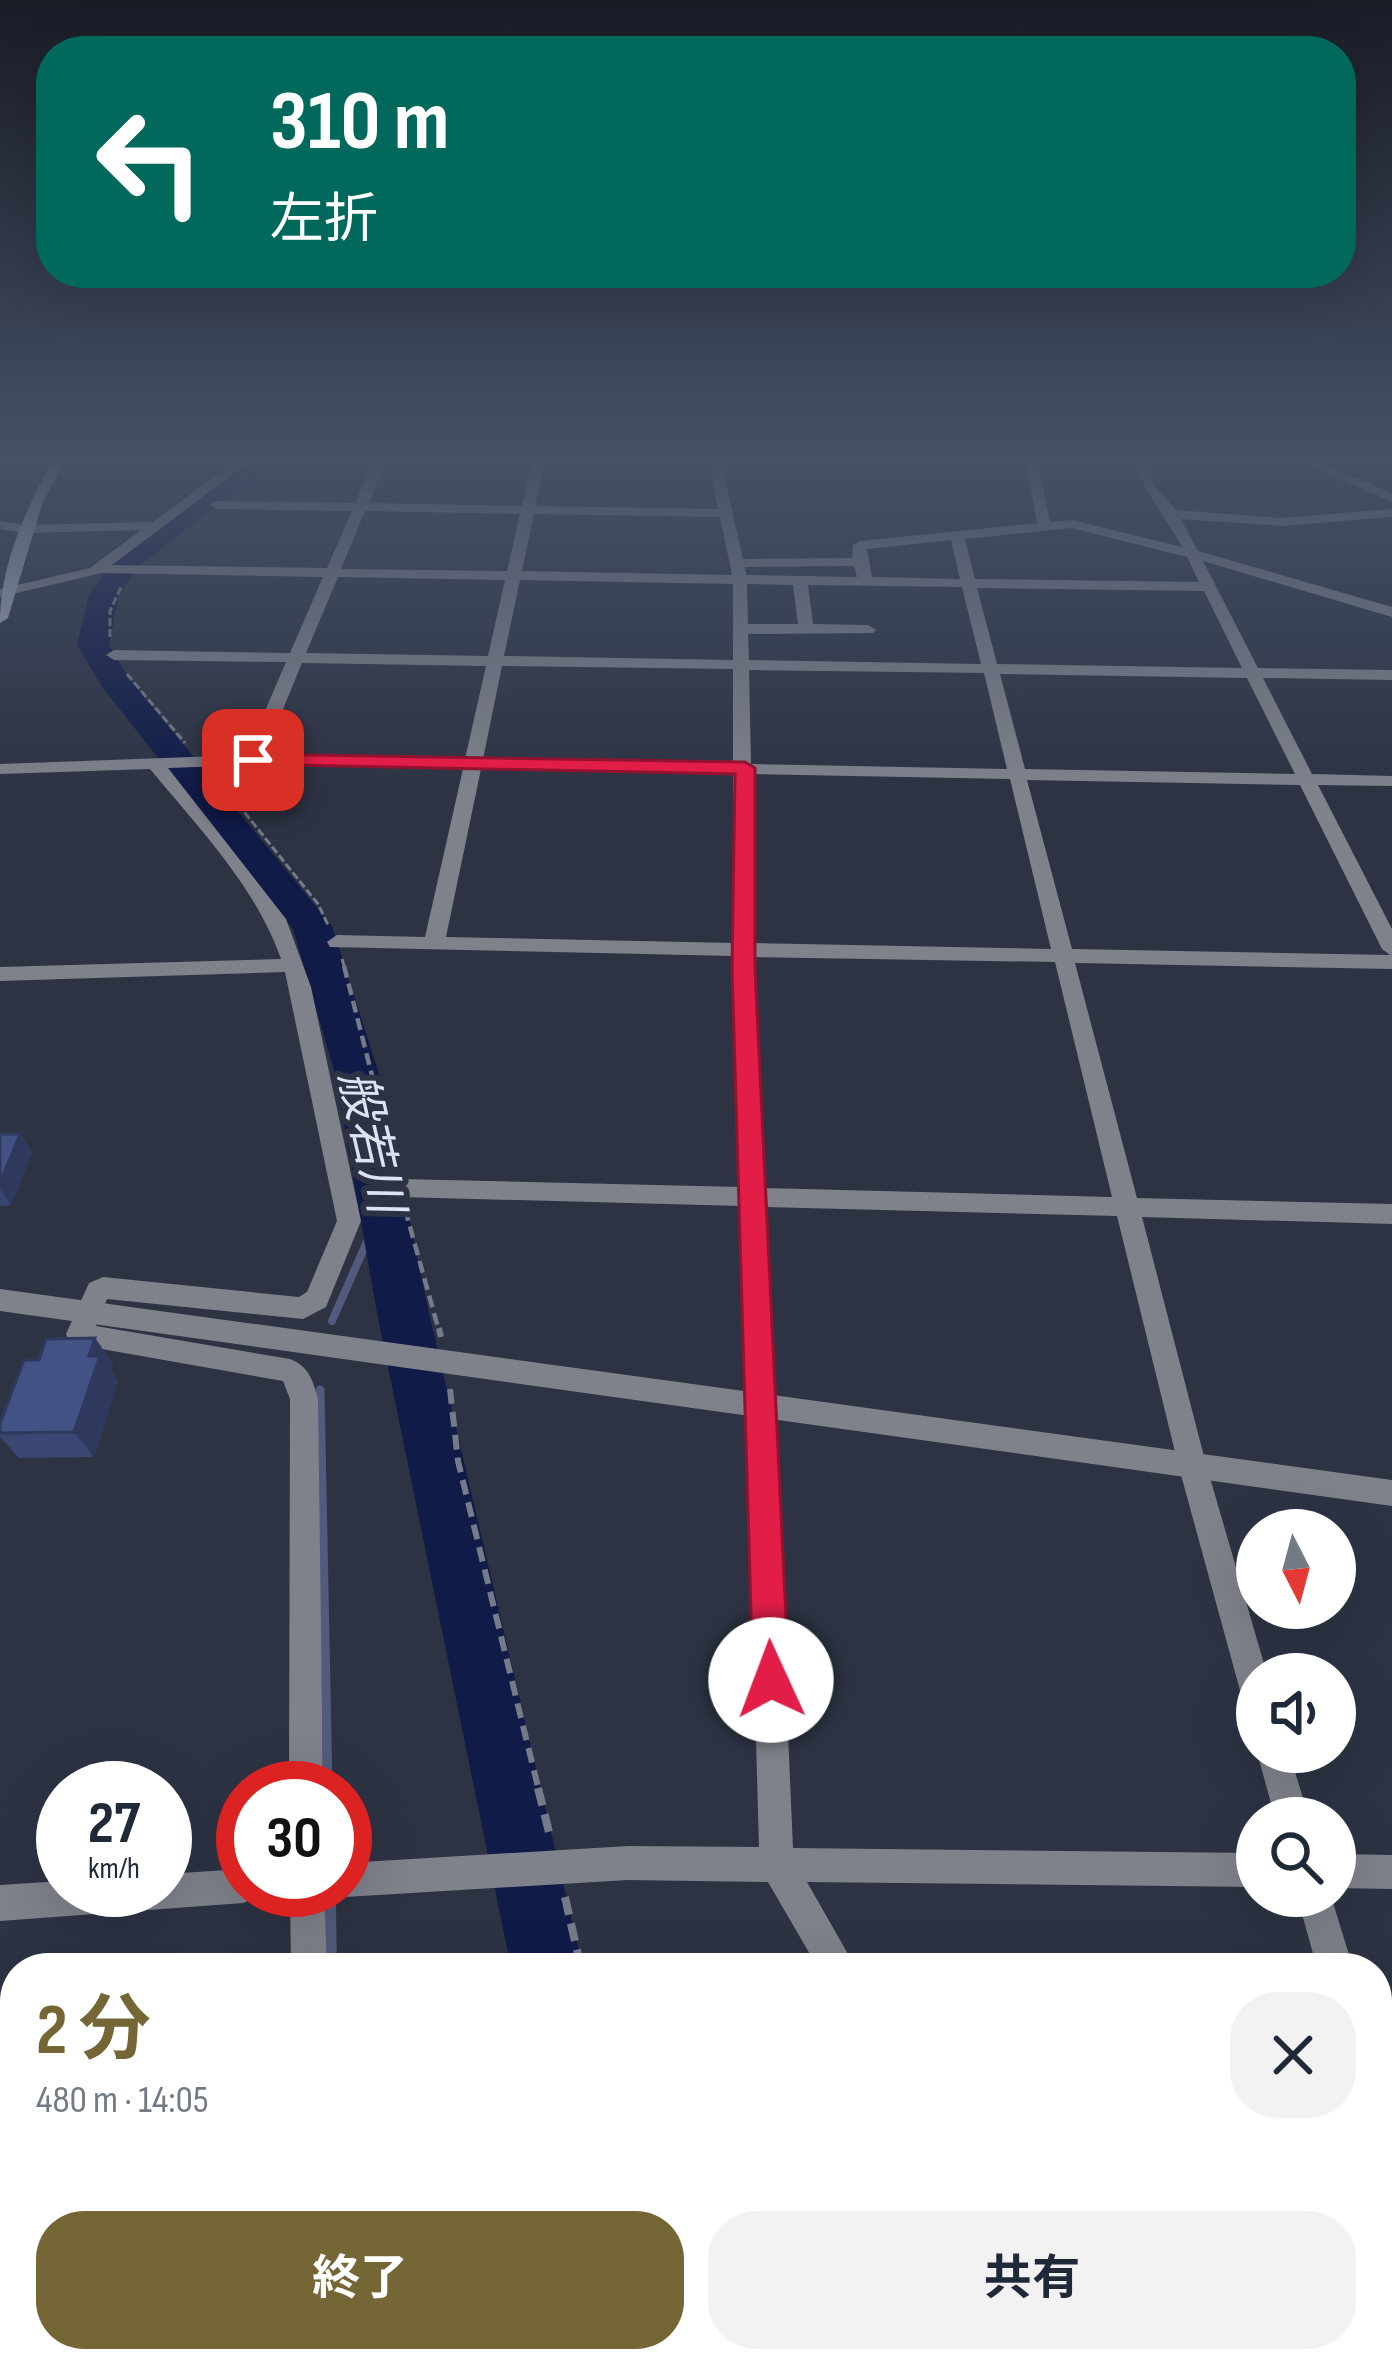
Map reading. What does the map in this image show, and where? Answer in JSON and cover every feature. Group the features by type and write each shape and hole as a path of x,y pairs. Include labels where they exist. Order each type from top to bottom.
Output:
{"main road":[{"path":"0,618 4,592"}],"street":[{"path":"4,592 97,569 514,575 778,569"},
{"path":"253,760 333,569"},
{"path":"434,944 515,569"},
{"path":"738,569 745,768 744,951 777,1865 829,1953"},
{"path":"861,569 866,581"},
{"path":"967,569 1192,1464 1245,1653"},
{"path":"1201,569 1392,949"},
{"path":"1244,569 1392,612"},
{"path":"739,572 800,580 1210,587"},
{"path":"800,580 806,628"},
{"path":"742,628 868,631"},
{"path":"114,655 1392,675"},
{"path":"0,769 253,760 1392,782"},
{"path":"154,762 279,924 294,964 349,1221 316,1299 303,1308 104,1288 98,1290 79,1334 82,1339 290,1372 299,1380 304,1400 305,1761"},
{"path":"337,942 1392,962"},
{"path":"0,974 294,964"},
{"path":"401,1188 1392,1214"},
{"path":"0,1300 1392,1493"},
{"path":"372,1878 628,1863 1236,1870"},
{"path":"1356,1871 1392,1872"},
{"path":"0,1903 216,1888"},
{"path":"308,1917 309,1953"},
{"path":"1320,1917 1331,1953"}],"building":[{"path":"0,1134 20,1134 0,1183"},
{"path":"95,1338 89,1356 100,1356 74,1432 0,1433 24,1360 39,1360 46,1339"}],"waterway":[{"name":"般若川","path":"123,569 104,594 93,645 114,681 312,926 357,1074 403,1313 544,1953"},
{"path":"332,1321 381,1210"},
{"path":"320,1390 327,1761"},
{"path":"330,1917 331,1953"}],"route":[{"path":"253,760 745,768 744,968 771,1680"}]}
